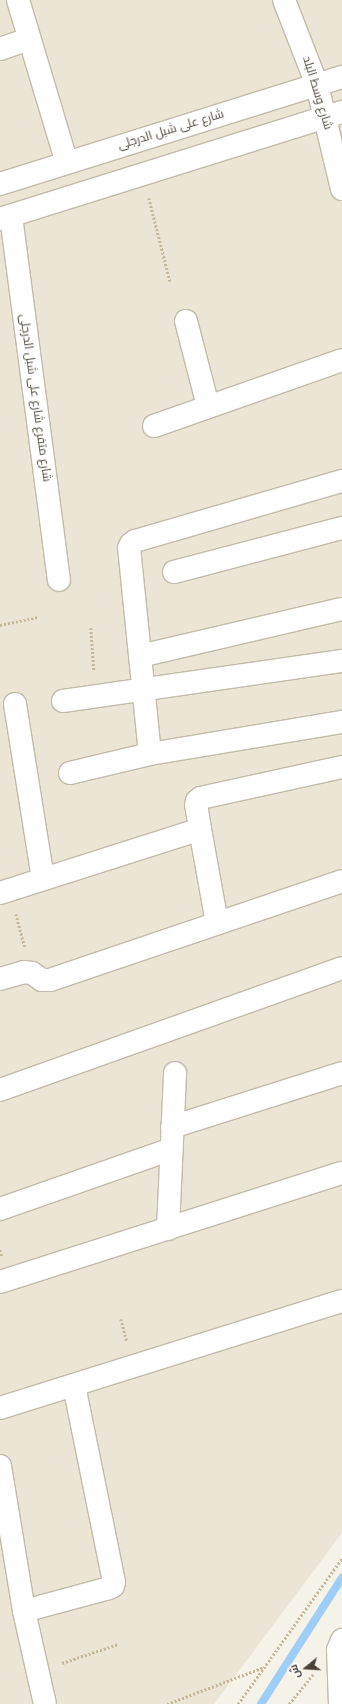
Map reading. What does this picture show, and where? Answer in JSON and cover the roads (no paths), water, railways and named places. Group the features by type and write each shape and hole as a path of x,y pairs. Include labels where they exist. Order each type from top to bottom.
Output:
{"street":[{"path":"18,0 67,163"},
{"name":"شارع وسط البلد","path":"284,0 317,85 334,115 342,189"},
{"path":"0,49 29,39"},
{"name":"شارع على شبل الدرجلى","path":"0,184 342,77"},
{"path":"5,217 334,115"},
{"name":"شارع متفرع شارع على شبل الدرجلى","path":"5,217 59,580"},
{"path":"186,321 208,406"},
{"path":"154,426 342,360"},
{"path":"150,754 129,548 132,542 342,481"},
{"path":"174,572 342,528"},
{"path":"140,656 342,609"},
{"path":"63,702 342,660"},
{"path":"15,704 43,879"},
{"path":"70,773 150,754 342,722"},
{"path":"217,923 196,805 197,801 201,798 342,767"},
{"path":"5,891 200,829"},
{"path":"0,979 24,972 32,973 42,980 50,980 342,880"},
{"path":"0,1090 342,968"},
{"path":"168,1229 174,1073"},
{"path":"172,1128 342,1073"},
{"path":"0,1209 171,1149"},
{"path":"0,1282 342,1173"},
{"path":"0,1408 342,1301"},
{"path":"24,1611 109,1588 113,1586 114,1582 74,1385"},
{"path":"0,1466 24,1611 44,1704"},
{"path":"340,1704 338,1650 342,1640"}],"waterway":[{"path":"261,1704 342,1578"}]}
